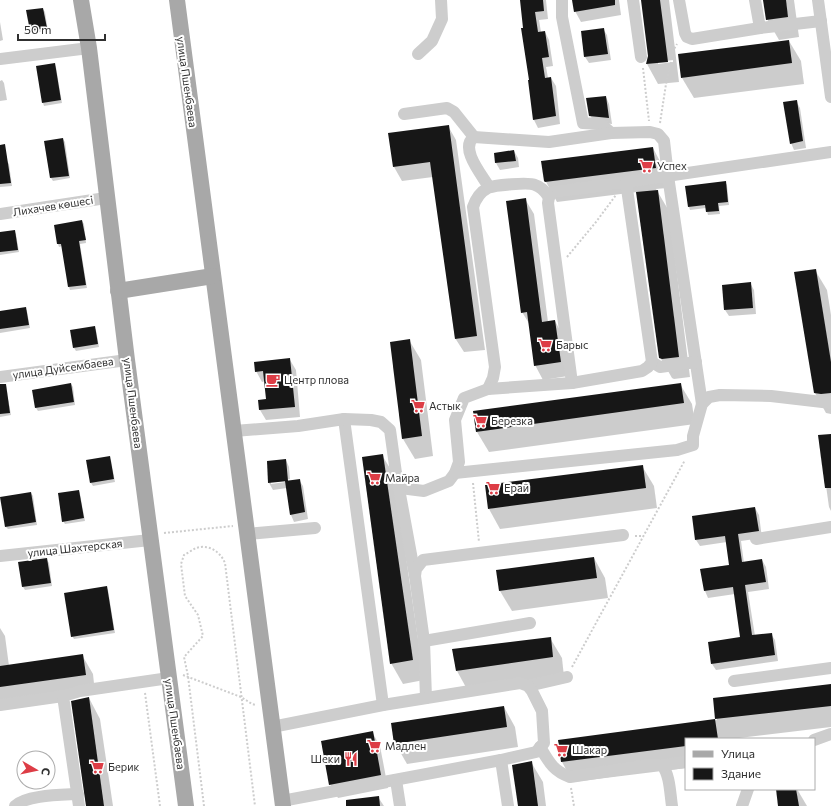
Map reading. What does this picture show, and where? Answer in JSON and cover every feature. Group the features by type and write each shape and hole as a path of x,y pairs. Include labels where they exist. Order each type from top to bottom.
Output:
{"main road":[{"name":"улица Пшенбаева","path":"81,0 89,48 106,198 186,806"},
{"name":"улица Пшенбаева","path":"177,0 282,803"},
{"path":"118,291 213,276"}],"street":[{"path":"418,54 432,41 442,19 441,0"},
{"path":"562,0 562,17 583,123 601,124 611,133"},
{"path":"633,0 641,57"},
{"path":"679,0 684,33 687,37 692,39 760,28 821,21"},
{"path":"755,0 760,28"},
{"path":"818,0 831,97"},
{"path":"0,59 89,48"},
{"path":"404,114 447,108 454,112 474,137"},
{"path":"455,474 677,450 693,445 693,436 702,404 664,141 654,133 611,133 549,142 481,136 474,137 470,140 468,146 470,154 489,187"},
{"path":"572,383 548,203 549,197 553,192 831,152"},
{"path":"396,473 401,484 408,490 424,491 449,482 455,474 459,462 454,428 458,409 464,398 488,390 572,383 642,371 652,362 626,182"},
{"path":"488,390 493,378 495,367 473,207 477,197 489,187 527,183 544,189 549,197"},
{"name":"Лихачев көшесі","path":"0,214 106,198"},
{"name":"улица Дуйсембаева","path":"0,377 127,360"},
{"path":"652,362 660,367 696,362"},
{"path":"702,404 709,397 720,395 771,396 831,403"},
{"path":"234,431 298,426 344,419 381,422 390,430 396,473 415,576 424,642 426,698"},
{"path":"344,419 383,705"},
{"path":"756,539 831,527"},
{"path":"247,529 316,528"},
{"path":"415,576 416,569 423,560 623,535"},
{"name":"улица Шахтерская","path":"0,556 150,538"},
{"path":"424,642 530,623"},
{"path":"734,681 831,668"},
{"path":"0,705 143,682 169,675"},
{"path":"528,686 567,677"},
{"path":"272,727 383,705 520,683 528,686 532,691 542,712 544,743 536,752 282,803"},
{"path":"63,696 79,806"},
{"path":"815,740 831,734"},
{"path":"540,747 549,762 559,773 570,777 648,765 685,762"},
{"path":"501,760 508,806"},
{"path":"662,765 666,770 672,806"},
{"path":"396,780 400,806"},
{"path":"742,806 748,790"},
{"path":"14,806 18,802 27,799 78,794"}],"path":[{"path":"654,133 674,49 684,33"},
{"path":"641,57 654,133"},
{"path":"557,269 596,222 626,182"},
{"path":"567,677 693,445"},
{"path":"471,472 480,553"},
{"path":"150,538 247,529"},
{"path":"204,806 188,676 184,657 204,636 198,615 185,596 181,564 184,555 197,548 208,548 216,551 222,556 225,562 255,806"},
{"path":"169,675 188,676 241,697"},
{"path":"143,682 160,806"},
{"path":"570,777 574,806"}],"building":[{"path":"520,0 543,0 544,11 535,12 538,32 545,31 549,57 542,58 545,78 551,77 556,116 533,120 529,80 521,28 523,28"},
{"path":"572,0 615,0 615,5 574,12"},
{"path":"641,0 660,0 668,62 646,64 648,56"},
{"path":"763,0 786,0 788,17 766,20"},
{"path":"43,8 47,28 30,31 26,10"},
{"path":"604,28 608,54 584,57 581,31"},
{"path":"789,40 792,63 681,78 678,54"},
{"path":"55,63 61,100 42,103 36,66"},
{"path":"606,96 609,118 589,116 586,98"},
{"path":"797,100 803,141 790,144 783,102"},
{"path":"449,125 477,336 455,339 430,162 393,167 388,133"},
{"path":"63,138 69,176 50,178 44,141"},
{"path":"5,144 11,183 0,184 0,145"},
{"path":"653,147 656,168 544,181 541,161"},
{"path":"514,150 516,161 495,163 494,153"},
{"path":"726,181 728,202 718,203 719,211 706,212 705,205 688,207 685,186"},
{"path":"658,190 679,357 662,359 659,358 636,192"},
{"path":"526,198 542,322 555,320 561,362 534,366 527,312 521,313 506,201"},
{"path":"82,220 86,240 79,241 86,285 68,287 61,244 57,244 54,225"},
{"path":"15,230 18,250 0,252 0,232"},
{"path":"816,269 831,362 831,393 821,394 814,393 794,272"},
{"path":"751,282 753,308 724,310 722,285"},
{"path":"26,307 29,325 0,329 0,311"},
{"path":"95,326 98,344 73,348 70,330"},
{"path":"410,339 422,436 402,439 390,342"},
{"path":"290,358 295,407 259,410 258,400 266,399 263,371 255,372 254,362"},
{"path":"71,383 74,402 35,408 32,390"},
{"path":"681,383 684,403 476,432 473,411"},
{"path":"0,384 6,384 10,413 0,414"},
{"path":"831,434 831,488 825,488 818,435"},
{"path":"383,454 413,660 390,664 362,457"},
{"path":"110,456 114,479 90,483 86,460"},
{"path":"286,459 288,481 268,483 267,461"},
{"path":"643,465 646,488 488,509 485,485"},
{"path":"300,479 305,512 290,515 285,481"},
{"path":"79,490 84,518 62,522 58,493"},
{"path":"31,492 36,522 5,527 0,497"},
{"path":"755,507 759,531 738,534 742,562 762,559 766,582 745,585 752,635 772,633 775,655 711,664 708,642 740,637 733,587 704,591 700,569 729,565 725,536 695,540 692,516"},
{"path":"594,557 597,578 499,591 496,570"},
{"path":"47,558 51,583 22,587 18,562"},
{"path":"107,586 114,630 71,637 64,593"},
{"path":"551,637 553,657 456,671 452,649"},
{"path":"83,654 86,675 0,687 0,666"},
{"path":"831,684 831,706 715,719 713,698"},
{"path":"89,697 104,806 86,806 71,701"},
{"path":"504,706 507,727 394,744 391,723"},
{"path":"715,719 718,738 685,738 685,746 561,762 558,740"},
{"name":"Шеки","path":"373,731 381,775 329,785 321,741"},
{"path":"532,761 538,806 518,806 512,765"},
{"path":"776,790 796,790 799,806 778,806"},
{"path":"379,796 380,806 346,806 346,800"}],"place":[{"name":"Успех","path":"646,166"},
{"name":"Барыс","path":"545,345"},
{"name":"Центр плова","path":"273,380"},
{"name":"Астык","path":"418,406"},
{"name":"Березка","path":"480,421"},
{"name":"Майра","path":"374,478"},
{"name":"Ерай","path":"493,488"},
{"name":"Мадлен","path":"374,746"},
{"name":"Шакар","path":"561,750"},
{"name":"Шеки","path":"351,759"},
{"name":"Берик","path":"97,767"}]}
